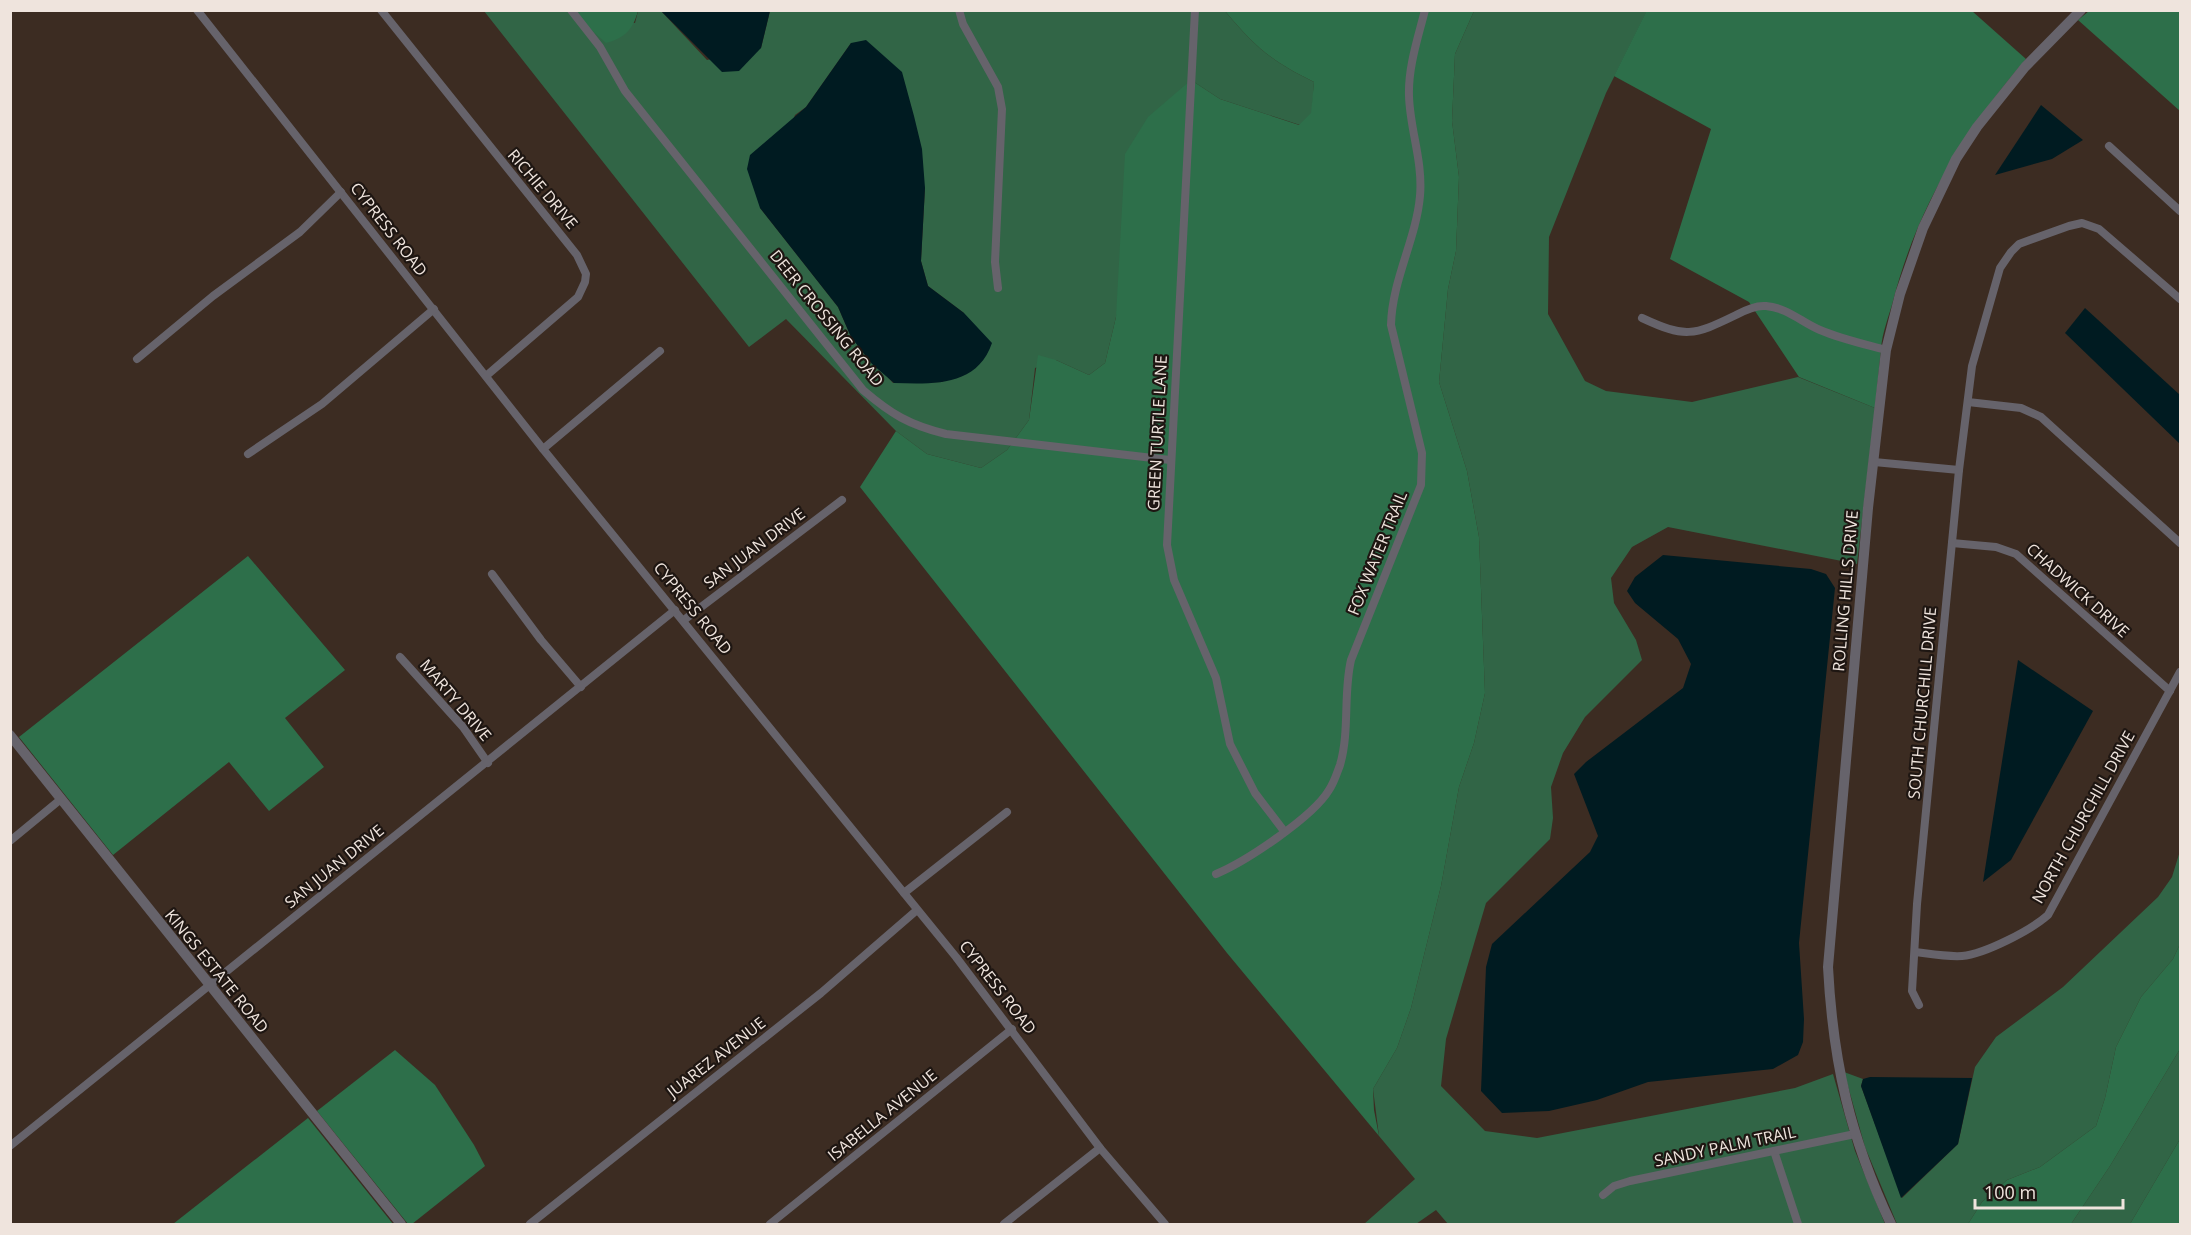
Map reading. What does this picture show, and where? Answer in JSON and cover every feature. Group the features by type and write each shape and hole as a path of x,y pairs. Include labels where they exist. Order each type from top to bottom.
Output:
{"street":[{"name":"CYPRESS ROAD","path":"196,10 543,449 904,893 1012,1029 1100,1148 1165,1224"},
{"name":"RICHIE DRIVE","path":"381,10 488,147 571,246 586,274 578,297 486,376"},
{"name":"DEER CROSSING ROAD","path":"571,10 600,47 626,91 863,390 886,411 915,426 946,434 1170,460"},
{"path":"959,10 963,24 999,87 1002,109 995,262 998,288"},
{"name":"GREEN TURTLE LANE","path":"1195,10 1167,545 1174,580 1216,678 1230,744 1243,773 1284,831"},
{"name":"FOX WATER TRAIL","path":"1216,874 1239,865 1314,808 1329,790 1340,764 1346,731 1346,682 1351,660 1421,485 1422,453 1391,325 1392,306 1415,227 1420,196 1421,167 1409,99 1409,80 1425,10"},
{"name":"ROLLING HILLS DRIVE","path":"1891,1224 1855,1134 1836,1060 1828,967 1886,350 1903,284 1923,228 1956,159 1983,120 2025,67 2081,10"},
{"path":"2109,146 2181,211"},
{"path":"137,359 213,296 300,232 341,192"},
{"path":"2181,299 2099,229 2082,223 2050,231 2019,244 2000,268 1988,304 1972,366 1968,402 2021,408 2041,417 2181,543"},
{"path":"1642,318 1666,330 1688,334 1707,329 1748,309 1764,306 1797,316 1819,330 1886,350"},
{"path":"248,454 322,404 434,309"},
{"path":"543,449 660,351"},
{"name":"SOUTH CHURCHILL DRIVE","path":"1919,1005 1912,991 1917,904 1959,470 1968,402"},
{"path":"1874,462 1959,470"},
{"name":"SAN JUAN DRIVE","path":"684,620 842,500"},
{"name":"CHADWICK DRIVE","path":"1952,543 1996,547 2016,554 2170,690"},
{"path":"492,574 541,640 581,687"},
{"name":"SAN JUAN DRIVE","path":"10,1146 675,610"},
{"name":"MARTY DRIVE","path":"400,657 463,727 488,763"},
{"name":"NORTH CHURCHILL DRIVE","path":"1915,952 1948,956 1976,953 2037,925 2048,915 2181,672"},
{"name":"KINGS ESTATE ROAD","path":"10,735 401,1224"},
{"path":"10,841 61,799"},
{"path":"904,893 1006,812"},
{"name":"JUAREZ AVENUE","path":"530,1224 821,993 917,910"},
{"name":"ISABELLA AVENUE","path":"770,1224 1012,1029"},
{"name":"SANDY PALM TRAIL","path":"1603,1194 1614,1186 1630,1181 1855,1134"},
{"path":"1004,1224 1100,1148"},
{"path":"1774,1151 1797,1224"}],"green space":[{"path":"1647,10 1972,11 2026,59 1982,114 1963,143 1945,172 1915,234 1883,337 1875,408 1799,377 1749,302 1670,259 1711,129 1614,76"},
{"path":"484,11 574,11 635,23 638,11 661,11 707,60 761,48 770,11 1225,11 1275,60 1314,82 1312,113 1300,125 1220,99 1191,80 1116,317 1105,363 1089,375 1056,360 1035,368 1029,420 1007,450 981,468 927,454 896,431 786,319 749,347","holes":["851,43 925,188 921,261 928,286 964,313 943,382 893,383 851,337 838,307 760,208 795,115 806,107"]},
{"path":"574,11 638,11 634,23 627,32 606,43"},
{"path":"1225,11 1474,11 1455,54 1452,121 1459,177 1456,251 1448,289 1439,382 1467,471 1479,537 1485,693 1474,743 1459,787 1441,886 1411,1008 1397,1048 1373,1089 1379,1136 1227,953 860,487 896,431 927,454 981,468 1007,450 1029,420 1038,355 1056,360 1089,375 1105,363 1116,317 1125,154 1148,117 1191,80 1220,99 1299,125 1311,113 1314,82 1275,60"},
{"path":"1474,11 1647,11 1606,93 1549,237 1548,314 1585,381 1606,391 1692,402 1798,377 1875,408 1857,564 1668,527 1632,547 1611,578 1614,603 1636,640 1642,660 1585,717 1563,753 1551,787 1553,818 1550,839 1486,903 1446,1039 1441,1086 1485,1131 1537,1138 1795,1088 1833,1074 1855,1151 1885,1224 1448,1224 1436,1210 1416,1224 1364,1224 1415,1179 1379,1136 1373,1089 1397,1048 1411,1008 1441,886 1459,787 1474,743 1485,693 1479,537 1467,471 1439,382 1448,289 1456,251 1459,177 1452,121 1455,54"},
{"path":"2089,11 2180,11 2180,111 2078,20"},
{"path":"248,556 345,670 285,718 324,767 269,811 229,762 113,855 19,737"},
{"path":"2180,851 2180,944 2173,959 2141,997 2116,1047 2105,1098 2096,1126 2040,1167 2007,1180 1982,1202 1968,1224 1897,1224 1865,1147 1844,1072 1863,1079 1861,1086 1902,1198 1958,1144 1975,1067 1996,1037 2063,987 2158,897 2172,877"},
{"path":"2180,944 2180,1049 2110,1166 2071,1224 1968,1224 1982,1202 2007,1180 2040,1167 2096,1126 2105,1098 2116,1047 2141,997 2173,959"},
{"path":"2180,1049 2180,1139 2130,1224 2071,1224 2110,1166"},
{"path":"395,1050 435,1085 485,1166 412,1224 408,1224 317,1111"},
{"path":"308,1118 393,1224 173,1224"},
{"path":"2180,1139 2180,1224 2130,1224"}],"water":[{"path":"661,11 770,11 761,48 739,71 722,72"},
{"path":"866,40 902,72 914,116 922,149 925,188 921,261 928,286 964,313 992,343 976,368 952,380 894,383 872,364 851,337 838,307 760,208 747,169 750,155 806,107 851,43"},
{"path":"2041,105 2083,140 2052,159 1995,175"},
{"path":"2085,308 2180,395 2180,444 2065,333"},
{"path":"1663,555 1811,569 1826,574 1835,588 1799,943 1804,1019 1803,1042 1798,1055 1773,1069 1648,1082 1597,1100 1549,1111 1502,1113 1481,1091 1486,967 1492,944 1590,852 1598,836 1574,774 1586,762 1683,688 1691,664 1678,639 1635,603 1627,591 1635,577"},
{"path":"2018,660 2093,711 2011,860 1983,882"},
{"path":"1870,1077 1972,1078 1958,1144 1901,1198 1861,1086 1863,1079"}]}
